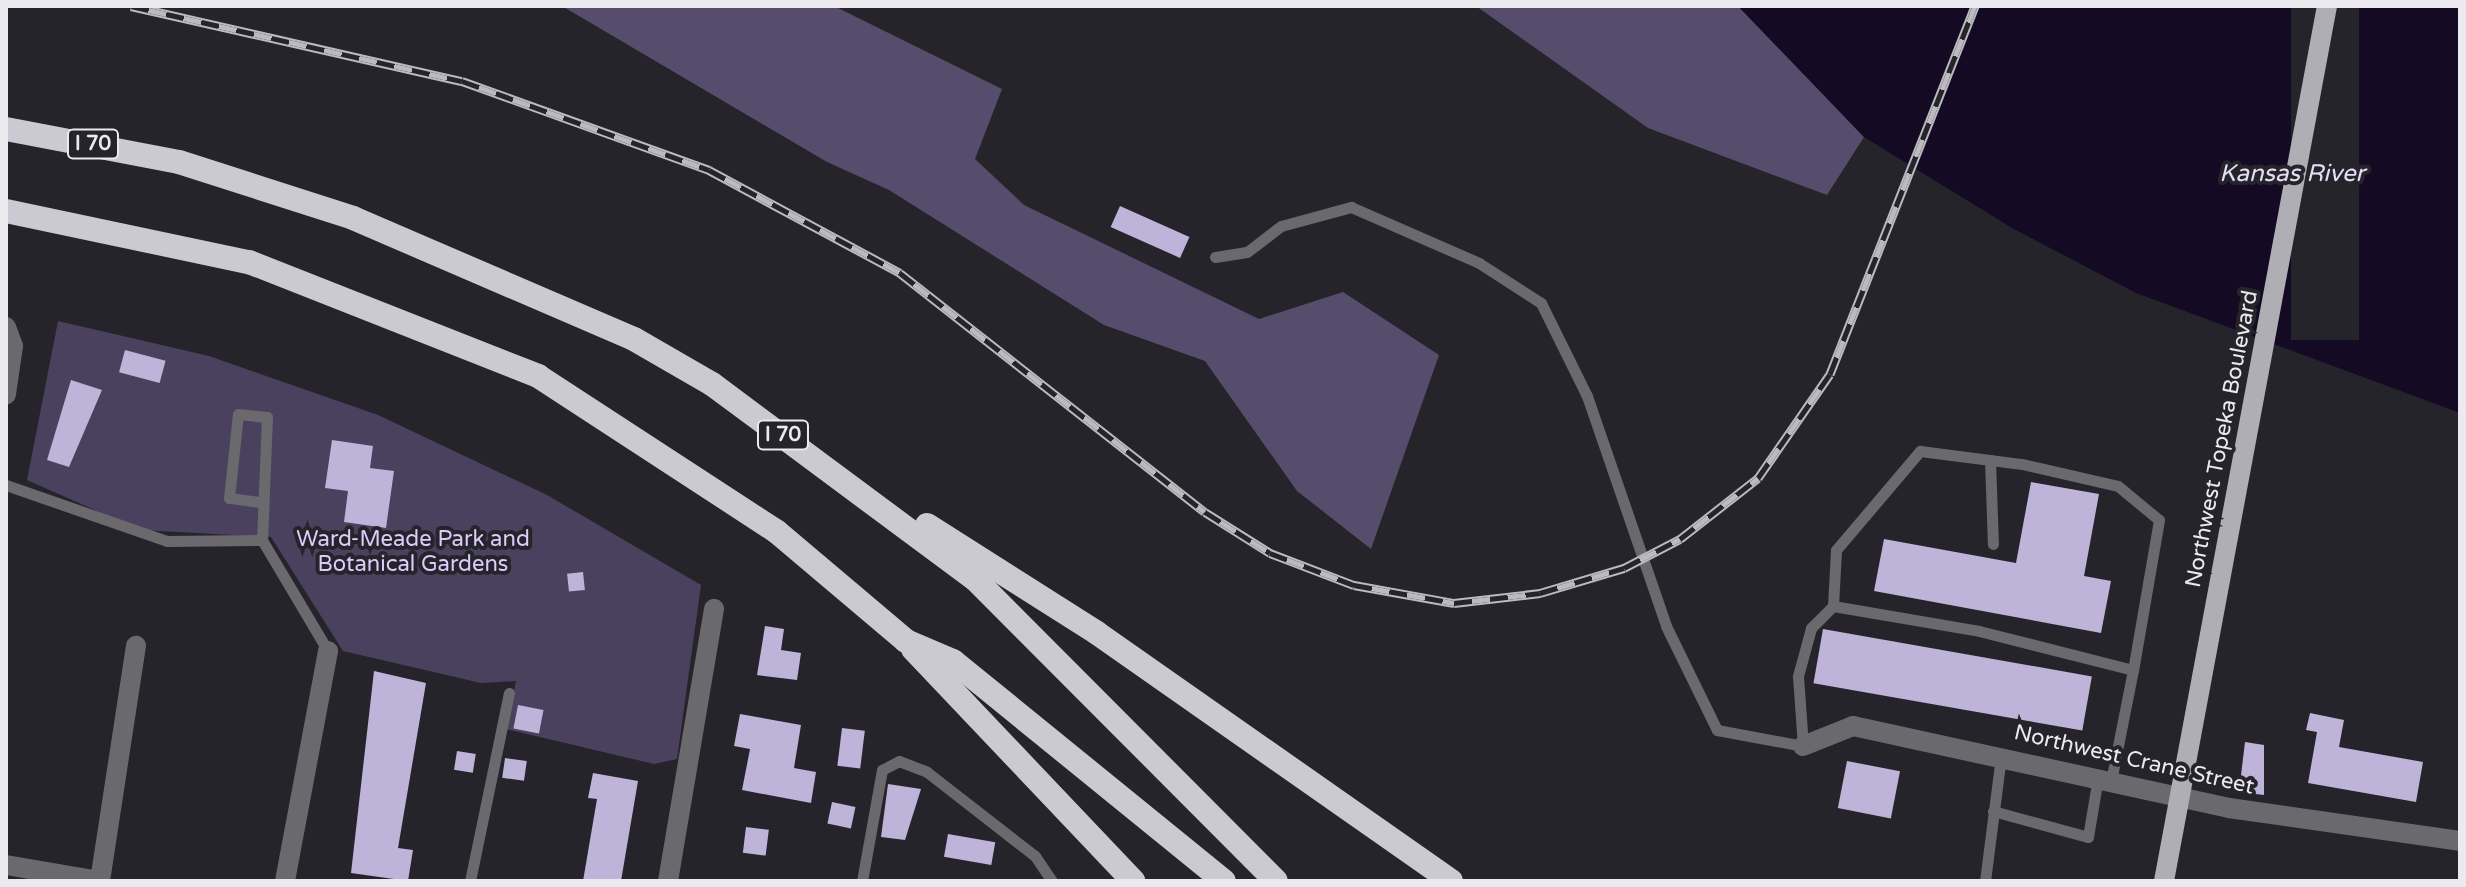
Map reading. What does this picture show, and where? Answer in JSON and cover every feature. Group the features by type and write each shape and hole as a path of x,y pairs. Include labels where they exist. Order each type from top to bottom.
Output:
{"highway":[{"name":"I 70","path":"6,129 179,162 353,218 634,339 779,432 975,579 1276,881"},
{"path":"6,211 249,262 538,376 776,531 906,641 1133,881"},
{"path":"779,432 1097,633 1451,881"},
{"path":"906,641 953,661 1224,881"}],"main road":[{"name":"Northwest Topeka Boulevard","path":"2164,881 2327,6"}],"street":[{"path":"6,327 13,346 6,394"},
{"path":"668,881 714,609"},
{"path":"6,865 100,881 136,646"},
{"path":"285,881 328,651"},
{"name":"Northwest Crane Street","path":"1803,746 1853,726 2001,755 2229,808 2460,841"}],"lane":[{"path":"1215,257 1247,252 1281,226 1351,207 1479,263 1541,303 1587,396 1666,626 1717,730 1803,746 1798,676 1811,628 1833,606 1836,550 1920,451 1990,460 2118,486 2159,520 2133,670 2088,837 1993,811"},
{"path":"259,502 229,498 238,414 267,417 259,502 262,540 328,651"},
{"path":"1990,460 1993,544"},
{"path":"6,485 167,541 262,540"},
{"path":"1833,606 1979,631 2133,670"},
{"path":"470,881 509,693"},
{"path":"1985,881 2001,755"},
{"path":"862,881 882,770 899,761 924,770 1035,856 1052,881"}],"green space":[{"name":"Ward-Meade Park and Botanical Gardens","path":"58,321 209,356 378,415 547,495 701,585 677,759 654,764 506,729 516,681 481,683 343,651 271,537 140,530 27,480"}],"shaded area":[{"path":"562,6 834,6 1002,89 975,159 1024,205 1259,319 1343,292 1439,355 1371,549 1297,491 1205,361 1104,325 889,190 827,162"},
{"path":"1476,6 1738,6 1864,137 1827,195 1648,128"}],"water":[{"name":"Kansas River","path":"1738,6 2460,6 2460,413 2136,293 2012,228 1864,137"}],"pier":[{"path":"2291,6 2359,6 2359,340 2291,340"}],"building":[{"path":"1120,206 1189,237 1180,258 1111,227"},
{"path":"125,350 166,361 160,383 119,372"},
{"path":"71,380 102,390 69,467 47,460"},
{"path":"332,440 373,446 370,468 394,471 386,528 344,522 348,491 325,488"},
{"path":"2031,482 2099,494 2084,576 2111,581 2101,633 1874,591 1884,539 2016,563"},
{"path":"583,572 585,590 569,592 567,574"},
{"path":"765,626 784,629 781,650 801,653 797,680 757,675"},
{"path":"1823,629 2092,676 2082,731 1813,683"},
{"path":"374,671 426,683 398,848 413,850 408,881 351,873"},
{"path":"518,705 544,710 539,734 513,729"},
{"path":"2310,713 2344,720 2339,747 2423,762 2416,802 2308,783 2317,732 2306,730"},
{"path":"740,714 801,725 794,768 816,772 811,803 742,790 750,749 734,746"},
{"path":"842,728 865,731 860,769 837,766"},
{"path":"2245,742 2264,745 2264,795 2239,792"},
{"path":"457,751 476,754 473,773 454,770"},
{"path":"505,758 527,761 524,781 502,778"},
{"path":"1847,761 1900,771 1891,818 1838,808"},
{"path":"593,773 638,781 621,881 583,881 597,799 588,798"},
{"path":"888,784 921,789 905,840 881,837"},
{"path":"832,802 855,807 851,829 827,824"},
{"path":"746,827 769,830 766,856 743,853"},
{"path":"948,834 995,842 991,865 944,857"}],"railway":[{"path":"131,6 462,81 709,170 900,273 1205,512 1270,553 1354,585 1454,603 1540,593 1624,568 1680,539 1758,478 1830,374 1975,6"}]}
